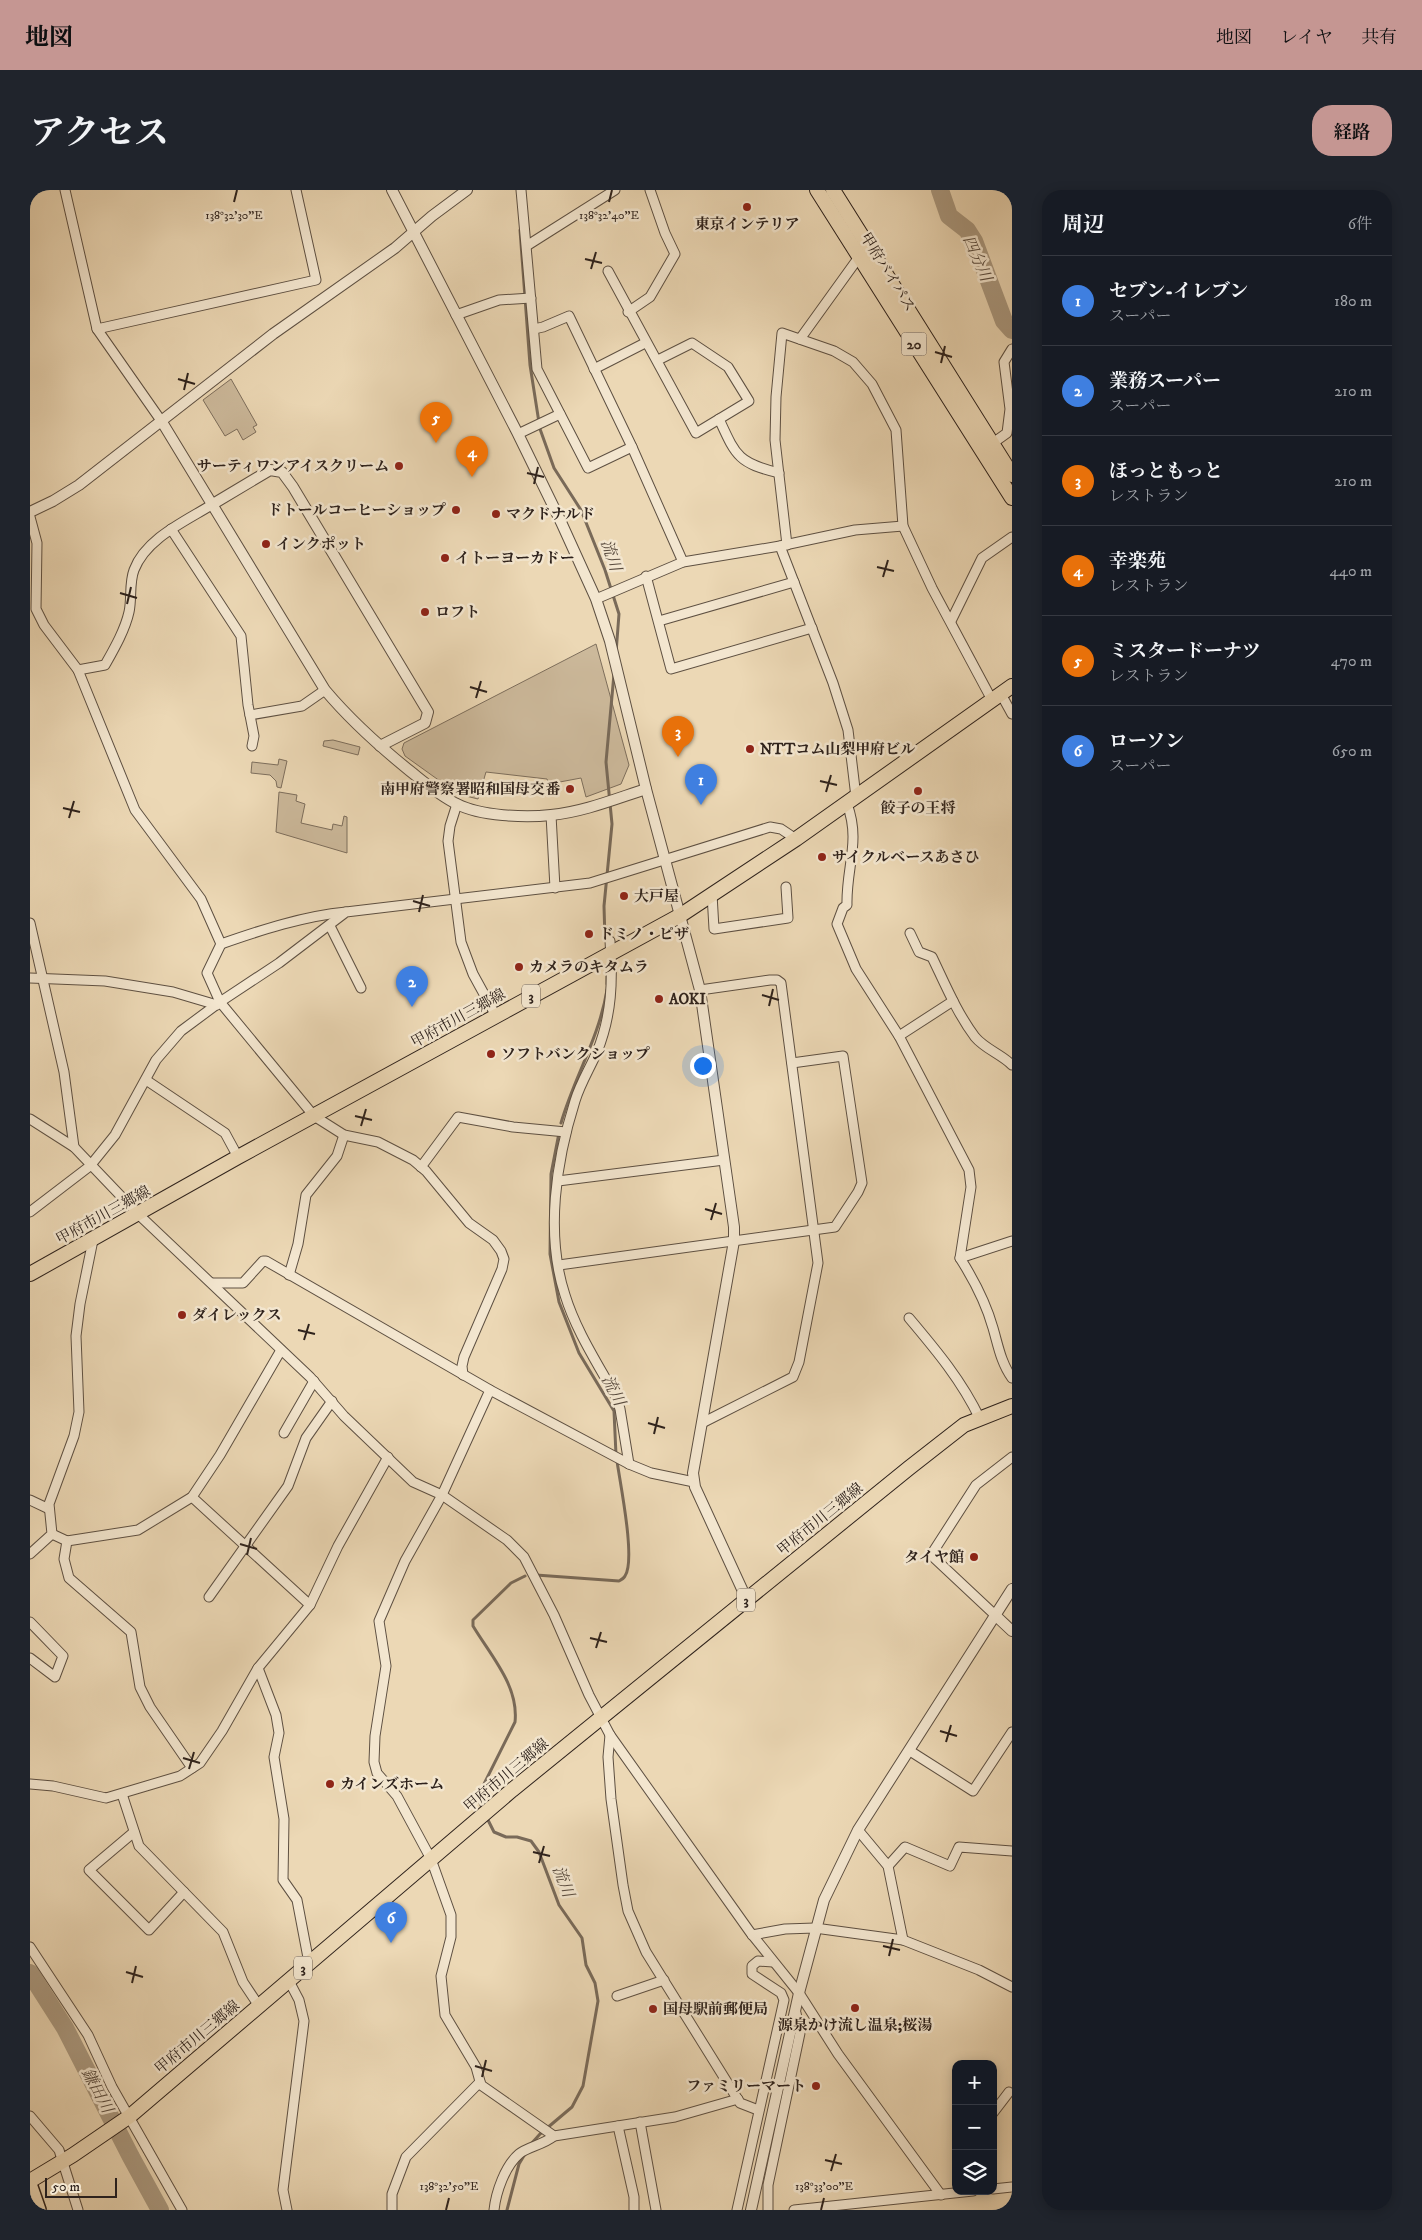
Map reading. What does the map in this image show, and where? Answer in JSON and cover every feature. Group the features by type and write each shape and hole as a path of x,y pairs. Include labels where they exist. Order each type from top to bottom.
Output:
{"highway":[{"path":"31,2187 38,2210"}],"main road":[{"name":"甲府バイパス","path":"817,190 1012,498"},
{"name":"甲府バイパス","path":"833,190 1012,476"},
{"name":"甲府市川三郷線","path":"30,1274 238,1157 496,1016 610,946 681,914 796,839 1002,693"},
{"name":"甲府市川三郷線","path":"31,2187 62,2162 128,2117 484,1813 909,1468 964,1425 1012,1406"}],"street":[{"path":"65,190 97,329 162,422 325,690 347,716 422,780 457,804 475,810 510,816 551,816 646,789"},
{"path":"97,329 316,280 296,190"},
{"path":"392,190 518,434 596,599 610,642 646,789 681,914 700,990 734,1241 693,1473 694,1482 747,1600"},
{"path":"30,512 54,501 79,485 162,422 272,334 414,232 432,216 468,190"},
{"path":"521,190 528,245 537,369 588,468 632,447"},
{"path":"528,245 615,190"},
{"path":"628,312 650,296 675,254 665,233 650,190"},
{"path":"800,339 859,257"},
{"path":"608,271 628,312 658,360 696,433 749,401 728,367 692,343 658,360"},
{"path":"456,316 499,300 531,298"},
{"path":"534,329 569,316 632,447 683,562"},
{"path":"1012,714 1002,693 951,621 932,588 903,526 896,430 872,384 852,362 834,351 782,333 776,398 775,440 784,546 794,582 848,730 854,845 847,887 847,905 843,908 837,924 856,969 899,1036 969,1170 971,1186 960,1258 977,1285 1006,1370 1012,1378"},
{"path":"594,369 646,343"},
{"path":"993,443 1007,433 1010,409 1004,362 1012,349"},
{"path":"518,434 560,414"},
{"path":"719,419 734,451 758,468 779,472"},
{"path":"78,670 105,665 129,613 134,570 151,546 171,529 270,470 282,472 428,712 425,722 380,746"},
{"path":"30,517 37,543 36,609 44,625 78,670 135,810 201,899 221,944"},
{"path":"596,599 646,576 683,562 784,546 855,530 903,526"},
{"path":"171,529 240,636 254,736 252,746"},
{"path":"951,621 982,558 1012,537"},
{"path":"646,576 671,669 812,628"},
{"path":"659,621 794,582"},
{"path":"250,715 302,706 325,690"},
{"path":"457,804 450,826 448,841 461,942 473,974 496,1016"},
{"path":"551,816 555,888"},
{"path":"463,1375 464,1357 499,1279 504,1259 501,1251 493,1240 469,1224 413,1160 378,1142 344,1136 314,1116 218,1003 207,973 221,944 288,923 331,914 590,884 770,827 781,829 796,839"},
{"path":"712,894 714,929 788,918 786,887"},
{"path":"30,1212 90,1166 115,1135 156,1060 181,1031 218,1003 280,963 346,912"},
{"path":"30,924 64,1072 74,1147"},
{"path":"330,926 361,988"},
{"path":"910,933 919,952 932,957 953,1001 976,1038 1012,1065"},
{"path":"610,946 612,973 609,1013 597,1051 575,1099 566,1132 558,1181 555,1233 564,1293 572,1316 616,1397 620,1409 626,1463"},
{"path":"30,978 105,981 173,992 218,1003"},
{"path":"700,990 770,980 777,980 781,983 818,1263 797,1372 787,1382 702,1423"},
{"path":"899,1036 953,1001"},
{"path":"559,1265 835,1227 862,1183 843,1056 792,1063"},
{"path":"146,1080 225,1133 238,1157"},
{"path":"421,1167 458,1117 566,1132"},
{"path":"30,1119 74,1147 90,1166 138,1214 213,1283 314,1381 412,1482 442,1495 507,1540 524,1557 554,1615 600,1719 610,1735 752,1935 798,1993 838,2054 941,2194"},
{"path":"289,1275 298,1244 306,1195 337,1156 344,1136"},
{"path":"558,1181 724,1160"},
{"path":"52,1534 49,1504 74,1436 79,1412 76,1336 80,1304 93,1240"},
{"path":"960,1258 1012,1241"},
{"path":"213,1283 243,1283 263,1261 463,1375 626,1463 651,1473 694,1482"},
{"path":"909,1318 950,1369 980,1419"},
{"path":"52,1534 67,1541 138,1530 192,1496 220,1455 280,1350"},
{"path":"284,1433 314,1381"},
{"path":"490,1390 442,1495 405,1561 379,1620 386,1666 373,1749 376,1773 397,1796 431,1859 451,1915 451,1937 441,1976 445,2014 476,2067 481,2085 554,2136"},
{"path":"209,1597 288,1486 306,1438 332,1401"},
{"path":"30,1783 53,1786 106,1798 180,1776 200,1763 222,1731 258,1668 310,1605 338,1546 388,1457"},
{"path":"1012,1457 976,1485 931,1555 1012,1631"},
{"path":"192,1496 310,1605"},
{"path":"30,1500 49,1509"},
{"path":"31,1552 52,1534"},
{"path":"67,1541 64,1559 69,1578 130,1632 140,1687 150,1707 192,1768"},
{"path":"752,2210 798,1993 824,1900 858,1830 1012,1589"},
{"path":"30,1622 63,1656 55,1676 30,1658"},
{"path":"258,1668 276,1715 279,1733 274,1757 284,1820 283,1880 297,1900 309,1962"},
{"path":"610,1735 608,1757 611,1799 628,1911 646,1952 738,2100 740,2103 758,2110"},
{"path":"910,1751 974,1791 1011,1736"},
{"path":"122,1794 139,1846 223,1932 243,1982 259,2006"},
{"path":"858,1830 888,1866 903,1940"},
{"path":"134,1832 88,1870 149,1930 184,1892"},
{"path":"888,1866 906,1847 950,1866 959,1847 1012,1851"},
{"path":"752,1935 785,1928 815,1928 903,1940 979,1970 1012,1987"},
{"path":"30,1947 33,1959 88,2035 128,2117 182,2210"},
{"path":"737,2210 784,2000 781,1993 752,1974 752,1966 758,1961 773,1962"},
{"path":"617,1996 664,1980"},
{"path":"287,2210 283,2190 304,2020 299,2000 289,1981"},
{"path":"768,2210 768,2185 800,2033 795,2010"},
{"path":"392,2210 392,2194 406,2157 480,2082"},
{"path":"997,2108 1009,2092"},
{"path":"494,2210 500,2183 520,2153 545,2144 554,2136 675,2117 738,2100"},
{"path":"30,2116 58,2150 78,2210"},
{"path":"640,2122 656,2210"},
{"path":"618,2126 634,2198 634,2210"},
{"path":"997,2189 1012,2187"},
{"path":"794,2210 952,2193"}],"shaded area":[{"path":"231,379 257,425 253,427 256,432 243,440 237,429 225,436 203,400"},
{"path":"596,644 629,765 621,784 586,797 581,778 549,784 547,779 486,772 478,799 458,794 405,756 402,749 404,743"},
{"path":"333,740 360,747 358,755 323,746 324,741"},
{"path":"279,759 287,761 281,788 277,787 276,781 270,775 251,773 252,762 278,765"},
{"path":"279,792 297,795 296,801 305,804 301,823 332,830 333,824 342,826 344,816 347,817 347,853 276,832"}],"waterway":[{"name":"四分川","path":"940,190 949,216 967,230 974,241 1004,321 1012,330"},
{"name":"流川","path":"520,230 530,365 540,429 554,468 581,510 605,570 619,614 616,653"},
{"name":"流川","path":"605,940 604,906 612,824 606,762 614,674"},
{"name":"流川","path":"607,972 607,984"},
{"name":"流川","path":"561,1123 598,1025 607,990"},
{"name":"流川","path":"559,1133 551,1174 550,1254 559,1302 579,1353 614,1411 616,1455"},
{"name":"流川","path":"536,1575 619,1581 625,1577 628,1567 628,1538 617,1461"},
{"name":"流川","path":"483,1810 479,1801 482,1788 515,1722 515,1709 513,1696 508,1684 473,1626 473,1620 511,1583 525,1576"},
{"name":"流川","path":"487,1818 494,1832 506,1837 517,1837 531,1841 539,1852 559,1905 582,1938 586,1965 595,1983 598,2001 583,2086 572,2107 531,2144"},
{"name":"鎌田川","path":"30,1973 65,2028 160,2210"},
{"name":"流川","path":"507,2210 519,2164 525,2154"}],"place":[{"name":"東京インテリア","path":"747,207"},
{"name":"ミスタードーナツ","path":"436,443"},
{"name":"サーティワンアイスクリーム","path":"399,466"},
{"name":"幸楽苑","path":"472,477"},
{"name":"ドトールコーヒーショップ","path":"456,510"},
{"name":"マクドナルド","path":"496,514"},
{"name":"インクポット","path":"266,544"},
{"name":"イトーヨーカドー","path":"445,558"},
{"name":"ロフト","path":"425,612"},
{"name":"NTTコム山梨甲府ビル","path":"750,749"},
{"name":"ほっともっと","path":"678,757"},
{"name":"南甲府警察署昭和国母交番","path":"570,789"},
{"name":"餃子の王将","path":"918,791"},
{"name":"セブン-イレブン","path":"701,805"},
{"name":"サイクルベースあさひ","path":"822,857"},
{"name":"大戸屋","path":"624,896"},
{"name":"ドミノ・ピザ","path":"589,934"},
{"name":"カメラのキタムラ","path":"519,967"},
{"name":"AOKI","path":"659,999"},
{"name":"業務スーパー","path":"412,1007"},
{"name":"ソフトバンクショップ","path":"491,1054"},
{"name":"ダイレックス","path":"182,1315"},
{"name":"タイヤ館","path":"974,1557"},
{"name":"カインズホーム","path":"330,1784"},
{"name":"ローソン","path":"391,1943"},
{"name":"源泉かけ流し温泉;桜湯","path":"855,2008"},
{"name":"国母駅前郵便局","path":"653,2009"},
{"name":"ファミリーマート","path":"816,2086"}]}
